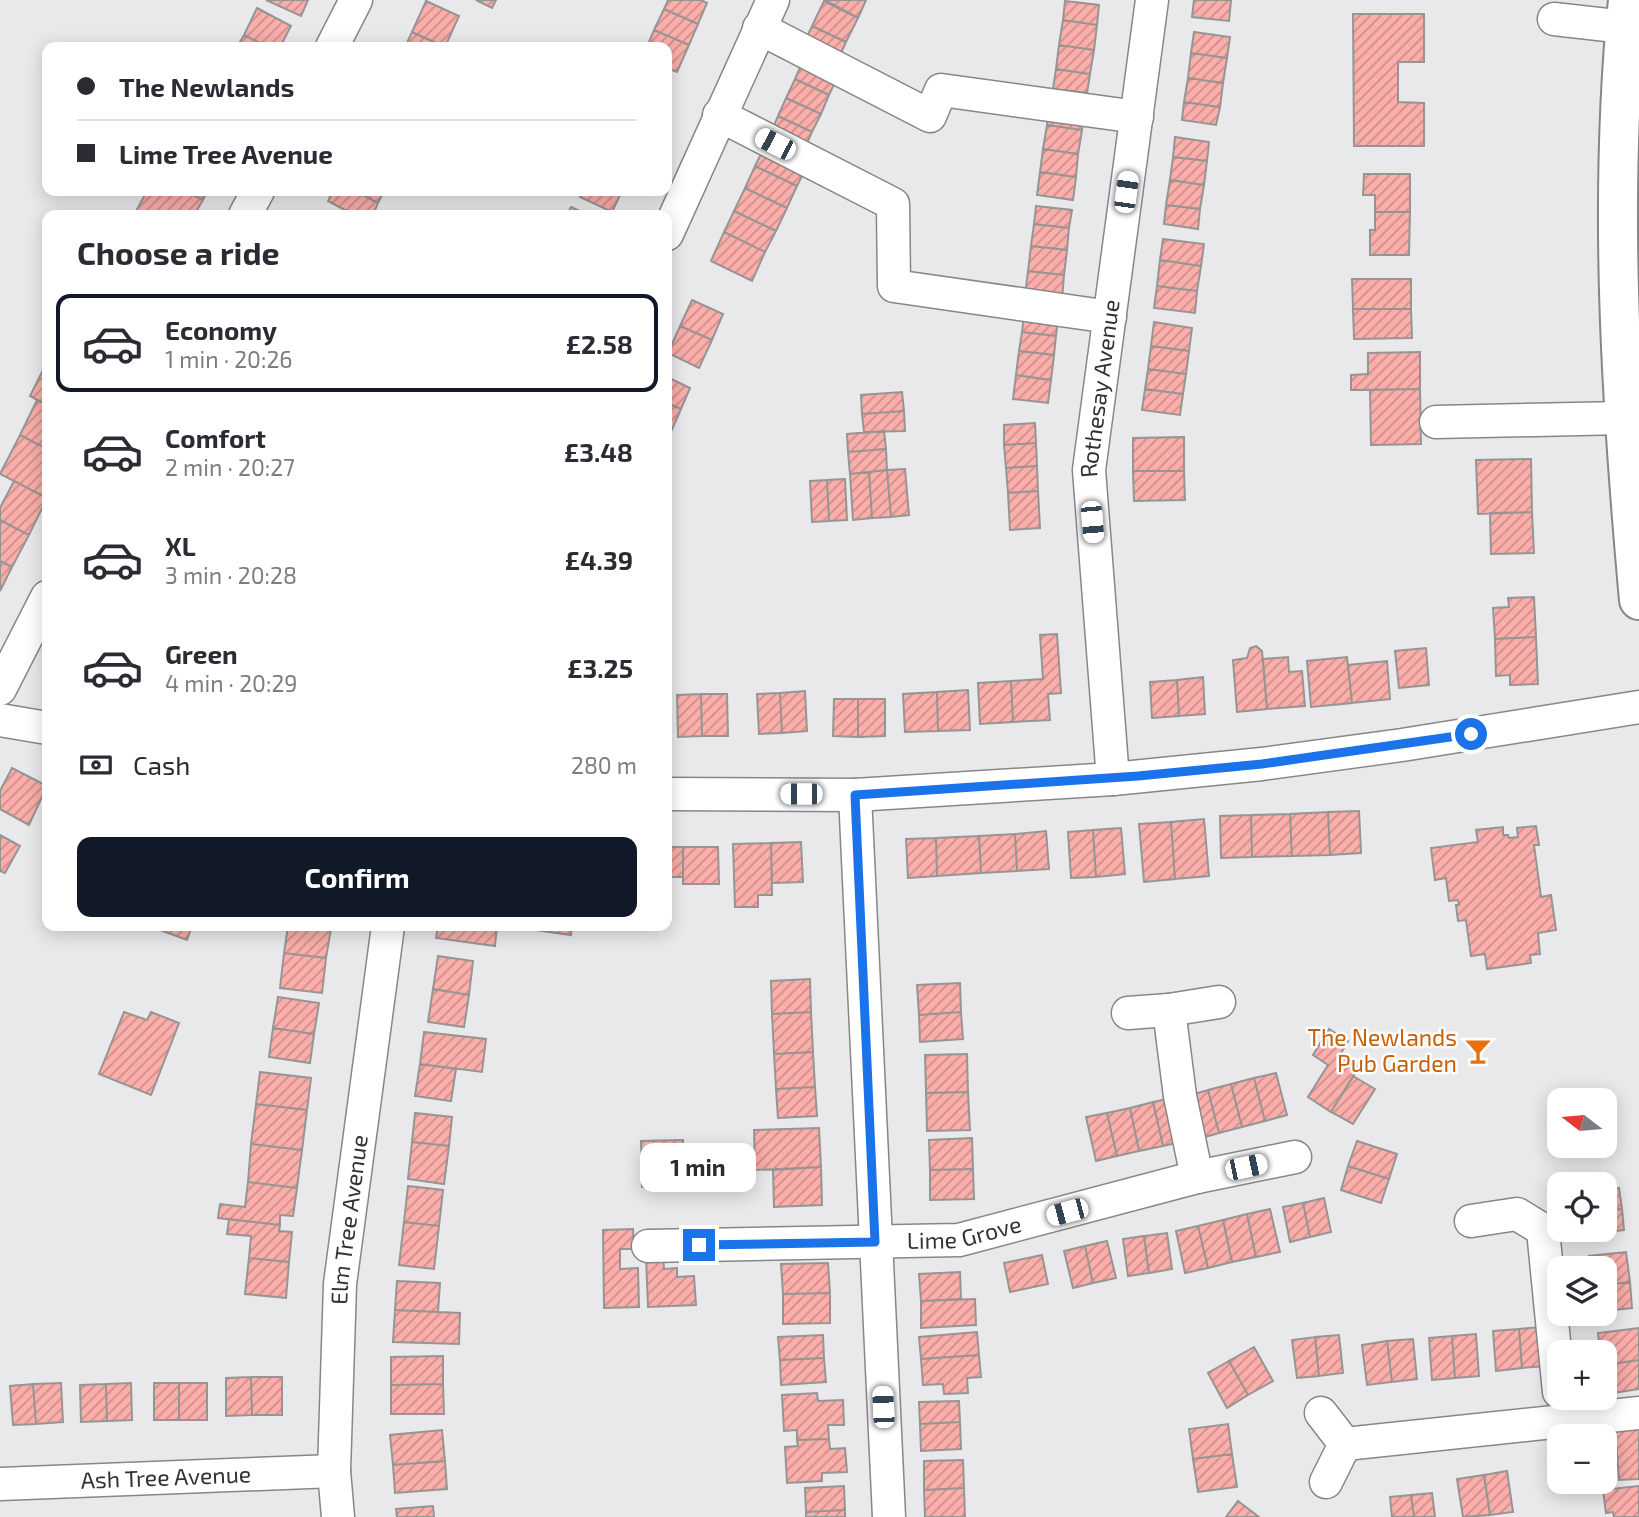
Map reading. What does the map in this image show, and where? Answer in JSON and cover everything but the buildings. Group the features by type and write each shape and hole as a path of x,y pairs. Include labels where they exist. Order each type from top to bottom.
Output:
{"main road":[{"path":"1626,13 1629,163 1619,276 1624,418 1639,600"}],"street":[{"path":"335,42 356,0"},
{"path":"672,222 773,0"},
{"name":"Rothesay Avenue","path":"1113,779 1089,470 1152,0"},
{"path":"1554,19 1626,13"},
{"path":"759,28 930,116 941,90 1137,117"},
{"path":"719,114 893,204 894,286 1110,317"},
{"path":"1436,422 1624,418"},
{"path":"0,689 42,607"},
{"path":"672,794 855,795 1113,779 1402,745 1639,707"},
{"path":"0,720 42,727"},
{"path":"855,795 889,1517"},
{"name":"Elm Tree Avenue","path":"338,1517 334,1471 340,1284 386,931"},
{"path":"1128,1013 1219,1002"},
{"path":"1169,1010 1180,1096 1196,1177"},
{"name":"Lime Grove","path":"648,1246 969,1238 1196,1177 1295,1157"},
{"path":"1471,1221 1517,1214 1543,1230 1554,1340"},
{"path":"1345,1444 1547,1407"},
{"path":"1609,1410 1639,1413"},
{"path":"1321,1413 1345,1444"},
{"path":"1326,1482 1345,1444"},
{"name":"Ash Tree Avenue","path":"0,1484 334,1471"}],"place":[{"name":"The Newlands Pub Garden","path":"1478,1051"}],"route":[{"path":"699,1245 875,1242 855,795 1113,779 1262,764 1471,734"}]}
